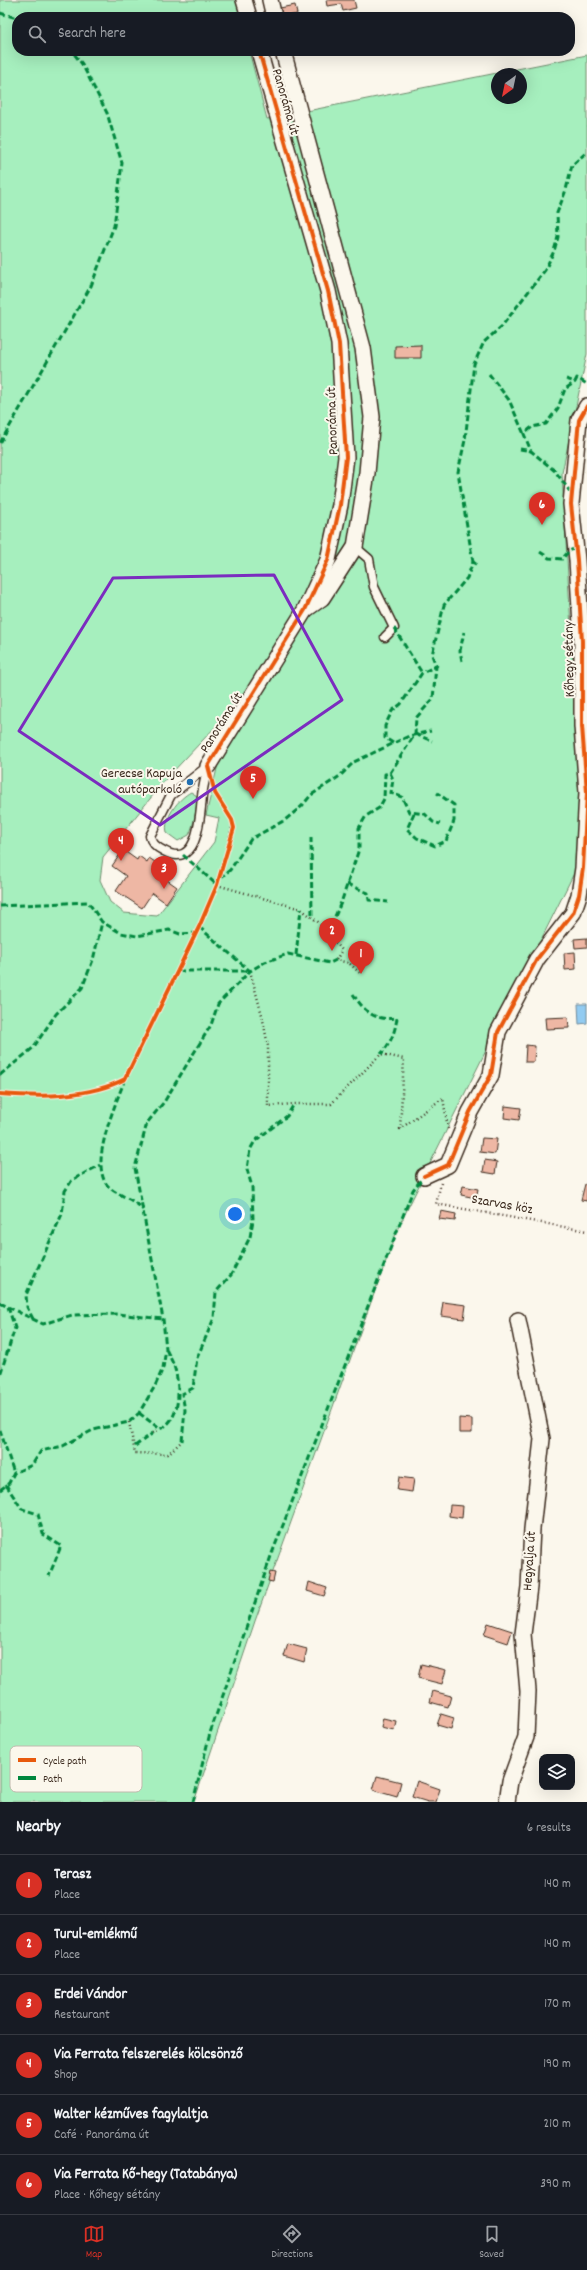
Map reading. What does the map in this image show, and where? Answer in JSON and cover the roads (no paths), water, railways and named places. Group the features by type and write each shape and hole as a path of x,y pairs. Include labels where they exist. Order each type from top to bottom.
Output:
{"street":[{"path":"244,0 248,12"},
{"path":"270,0 273,12"},
{"name":"Panoráma út","path":"208,766 305,610 328,560 340,506 346,457 344,394 339,344 328,291 260,56"},
{"name":"Panoráma út","path":"284,56 363,348 372,417 367,473 355,547 322,598 305,610"},
{"name":"Kőhegy sétány","path":"424,1176 448,1165 470,1112 491,1075 498,1032 537,959 573,913 579,895 583,868 587,792 582,726 582,641 577,560 571,504 579,420 587,406"},
{"name":"Hegyalja út","path":"507,1802 510,1781 526,1737 528,1691 523,1634 529,1587 532,1529 542,1439 518,1320"}],"lane":[{"path":"355,547 368,559 374,587 394,628 385,637"},
{"path":"208,766 201,813 193,843 186,853 179,856 171,855 157,846 150,836 171,795 208,766"}],"water":[{"path":"578,1004 587,1004 587,1023 579,1024"}],"place":[{"name":"Via Ferrata Kő-hegy (Tatabánya)","path":"542,525"},
{"name":"Gerecse Kapuja autóparkoló","path":"190,782"},
{"name":"Walter kézműves fagylaltja","path":"253,799"},
{"name":"Via Ferrata felszerelés kölcsönző","path":"121,861"},
{"name":"Erdei Vándor","path":"164,889"},
{"name":"Turul-emlékmű","path":"332,951"},
{"name":"Terasz","path":"361,974"}]}
